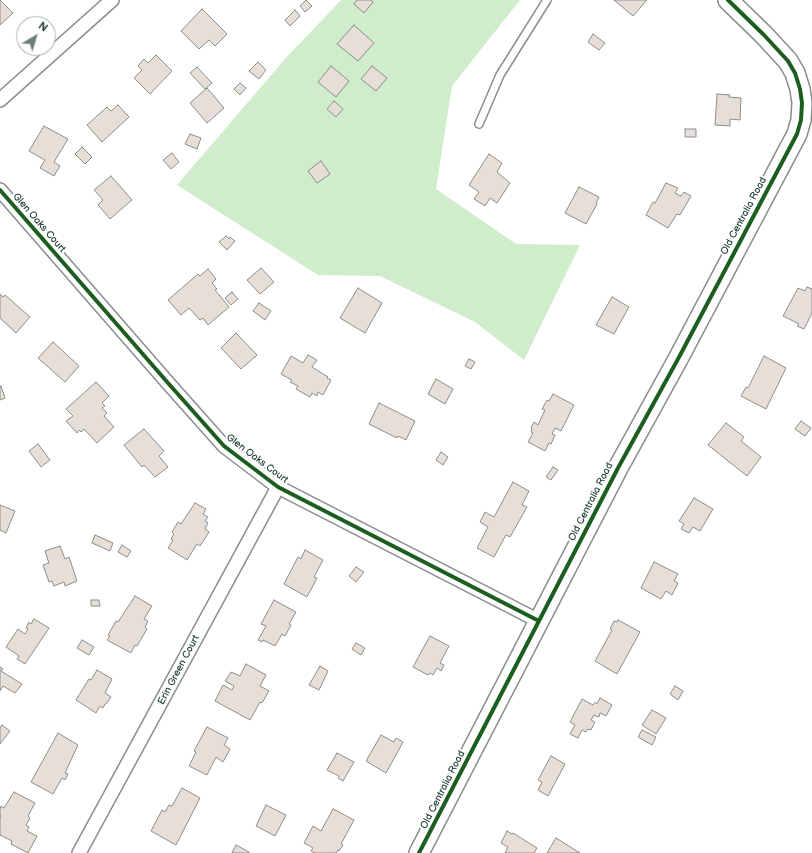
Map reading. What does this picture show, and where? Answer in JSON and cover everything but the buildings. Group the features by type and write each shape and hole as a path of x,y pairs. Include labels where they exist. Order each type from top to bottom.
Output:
{"street":[{"path":"0,100 112,0"},
{"name":"Old Centralia Road","path":"418,853 618,468 797,134 802,103 800,89 795,73 788,60 764,34 728,0"},
{"name":"Glen Oaks Court","path":"0,190 168,384 224,446 278,487 500,602 539,620"},
{"name":"Erin Green Court","path":"79,853 278,487"}],"lane":[{"path":"479,124 500,75 547,0"}],"green space":[{"path":"341,0 520,0 452,86 436,189 516,244 580,245 524,360 475,322 380,276 318,275 177,185 285,59"}],"cycle path":[{"path":"419,853 618,468 678,359 797,134 801,120 802,103 800,89 795,73 788,61 728,0"},
{"path":"0,190 224,446 278,487 539,621"}]}
